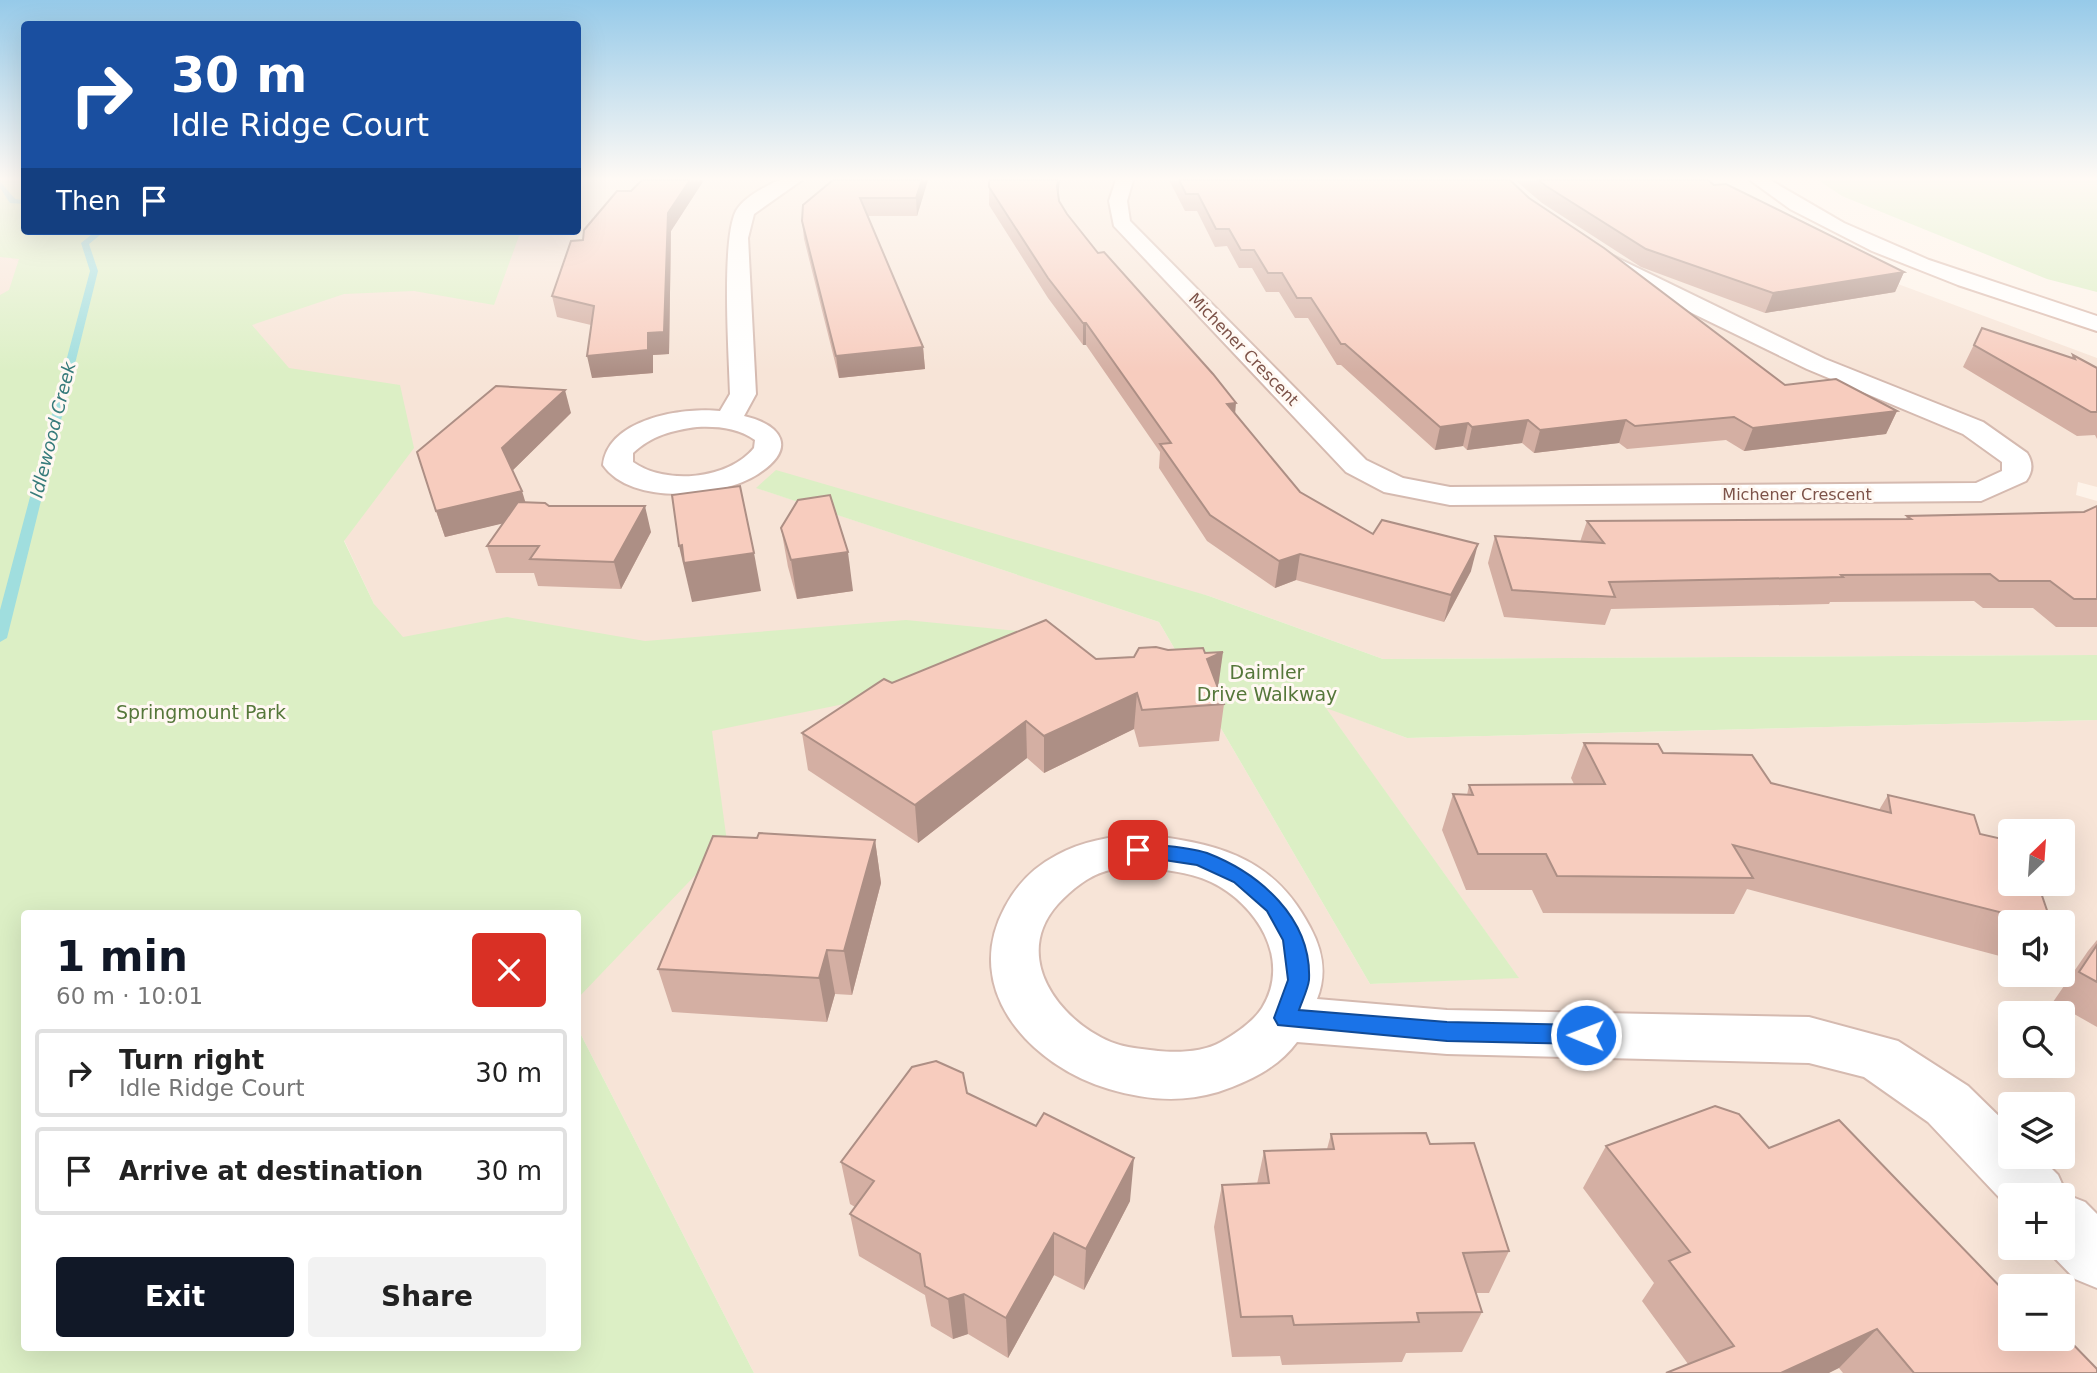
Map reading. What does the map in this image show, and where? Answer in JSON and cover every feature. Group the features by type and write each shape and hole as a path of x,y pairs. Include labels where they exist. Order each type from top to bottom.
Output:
{"street":[{"path":"729,419 743,394 738,244"},
{"name":"Michener Crescent","path":"1142,244 1356,466 1395,486 1450,496 1981,492 2016,475 2017,459 1973,428 1816,364 1634,276 1589,246"},
{"path":"1877,244 2017,298 2097,324"},
{"path":"1138,850 1200,858 1241,877 1274,906 1293,940 1298,980 1285,1018 1270,1037 1231,1064 1180,1076 1140,1074 1088,1060 1047,1031 1021,994 1013,954 1026,908 1052,880 1094,857 1138,850"},
{"path":"1285,1018 1447,1031 1809,1040 1879,1058 1948,1104 2025,1183"},
{"path":"2075,1235 2097,1258"}],"shaded area":[{"path":"0,244 6,244 39,282 0,302"},
{"path":"493,244 1821,244 1898,284 2097,358 2097,487 2078,482 2076,495 2097,501 2097,655 1383,659 1209,596 757,488 1159,622 1370,984 1518,977 1325,707 1407,738 2097,720 2097,1373 754,1373 581,1035 581,910 518,910 243,325"}],"green space":[{"name":"Springmount Park","path":"0,244 516,244 494,305 414,291 344,294 252,325 289,368 400,385 414,448 344,541 374,604 403,637 507,617 645,641 906,620 1059,635 1059,660 712,731 727,842 581,995 581,910 21,910 21,1351 581,1351 581,1035 754,1373 0,1373 0,295 9,290 19,259 0,257"},
{"path":"1961,244 2097,244 2097,292 2047,279"},
{"name":"Daimler Drive Walkway","path":"776,470 1209,596 1383,659 2097,655 2097,720 1407,738 1326,708 1519,978 1370,984 1159,622 756,488"}],"building":[{"path":"570,244 667,244 664,332 648,333 648,350 587,356 594,306 552,296"},
{"path":"808,244 879,244 923,347 836,356"},
{"path":"1026,244 1091,244 1098,253 1104,252 1213,374 1236,403 1227,404 1300,492 1373,534 1382,520 1478,544 1451,595 1300,554 1279,561 1210,515 1160,444 1171,443 1086,323 1083,323"},
{"path":"1238,244 1598,244 1785,385 1836,379 1897,411 1753,428 1734,417 1635,426 1626,420 1540,430 1528,420 1472,427 1468,423 1440,427 1345,344 1341,344 1311,298 1297,298 1282,273 1268,273 1254,250 1241,250"},
{"path":"1638,244 1848,244 1904,272 1773,293"},
{"path":"1982,328 2075,359 2073,355 2097,368 2097,412 2091,412 1974,345"},
{"path":"496,386 565,390 502,448 522,491 436,511 417,452"},
{"path":"740,486 754,553 684,563 672,495"},
{"path":"830,495 848,552 791,560 781,528 798,500"},
{"path":"518,502 545,503 549,506 645,506 614,562 530,559 539,546 487,546"},
{"path":"2097,506 2097,599 2074,599 2050,581 1999,581 1990,574 1841,575 1843,577 1609,582 1615,597 1512,590 1495,536 1604,543 1587,521 1911,519 1907,516 2084,512"},
{"path":"1046,620 1096,659 1134,657 1139,648 1156,647 1168,650 1203,648 1205,653 1223,652 1207,659 1224,704 1142,710 1137,693 1044,736 1026,721 915,805 802,733 884,679 892,683"},
{"path":"1584,743 1658,744 1663,753 1752,755 1771,783 1891,813 1888,795 1974,815 1980,834 1998,838 1998,896 2042,896 2047,910 1998,912 1733,845 1753,878 1557,876 1546,854 1478,854 1453,794 1473,795 1469,785 1605,784"},
{"path":"759,833 875,840 844,951 827,950 819,978 658,969 713,836 757,838"},
{"path":"2097,945 2097,982 2079,972"},
{"path":"936,1061 963,1073 967,1093 1036,1126 1044,1113 1134,1158 1086,1249 1054,1233 1006,1318 964,1294 948,1299 925,1286 920,1254 850,1214 874,1181 841,1162 912,1067"},
{"path":"1715,1106 1739,1114 1769,1148 1839,1120 1998,1285 1998,1351 2075,1351 2075,1346 2097,1369 2097,1373 1914,1373 1877,1329 1781,1373 1666,1373 1734,1346 1669,1261 1690,1252 1606,1146"},
{"path":"1426,1133 1430,1144 1474,1143 1509,1251 1463,1253 1482,1312 1417,1313 1419,1322 1294,1325 1292,1316 1241,1317 1222,1185 1269,1183 1264,1151 1334,1149 1331,1134"}],"waterway":[{"name":"Idlewood Creek","path":"0,638 94,271 85,244"}],"route":[{"path":"1138,850 1200,858 1241,877 1274,906 1293,940 1298,980 1285,1018 1447,1031 1586,1035"}]}
